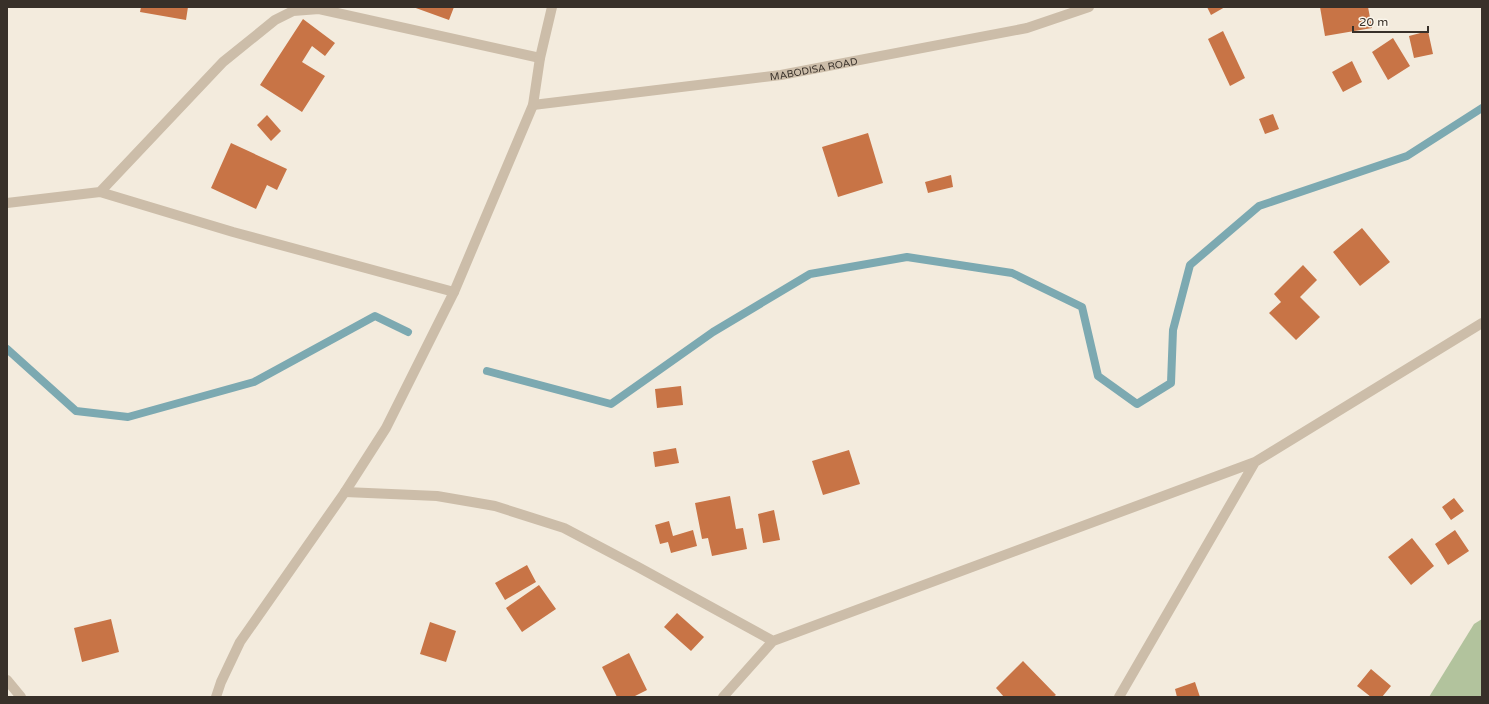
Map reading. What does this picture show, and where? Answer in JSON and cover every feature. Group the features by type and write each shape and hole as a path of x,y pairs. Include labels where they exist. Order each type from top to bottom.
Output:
{"street":[{"path":"216,697 221,682 240,642 345,492 386,428 454,292 533,105 540,58 552,7"},
{"name":"MABODISA ROAD","path":"533,105 781,75 1027,28 1089,7"},
{"path":"100,192 223,62 275,20 293,11 319,10 540,58"},
{"path":"7,204 100,192 233,232 454,292"},
{"path":"723,697 773,641 1255,462 1482,323"},
{"path":"1119,697 1255,462"},
{"path":"345,492 437,496 495,506 564,528 773,641"},
{"path":"7,680 20,697"}],"green space":[{"path":"1482,619 1482,697 1429,697 1474,624"}],"building":[{"path":"141,7 188,7 186,20 140,12"},
{"path":"413,7 454,7 449,20"},
{"path":"1207,7 1225,7 1211,15"},
{"path":"1320,7 1368,7 1372,28 1325,36"},
{"path":"303,19 335,43 325,56 312,46 302,62 325,76 302,112 260,85"},
{"path":"1223,31 1245,78 1230,86 1208,39"},
{"path":"1428,31 1433,54 1414,58 1409,36"},
{"path":"1393,38 1410,66 1388,80 1372,52"},
{"path":"1352,61 1362,82 1343,92 1332,72"},
{"path":"1273,114 1279,129 1265,134 1259,119"},
{"path":"267,115 281,131 271,141 257,125"},
{"path":"868,133 883,183 838,197 822,147"},
{"path":"231,143 287,169 277,190 267,185 256,209 211,188"},
{"path":"951,175 953,187 928,193 925,182"},
{"path":"1362,228 1390,262 1360,286 1333,252"},
{"path":"1303,265 1317,280 1300,297 1320,317 1296,340 1269,313 1281,302 1274,294"},
{"path":"681,386 683,405 657,408 655,389"},
{"path":"676,448 679,463 655,467 653,452"},
{"path":"849,450 860,484 823,495 812,461"},
{"path":"730,496 736,529 743,528 747,549 712,556 708,538 702,539 695,503"},
{"path":"1454,498 1464,511 1451,520 1442,507"},
{"path":"774,510 780,540 763,543 758,514"},
{"path":"669,521 673,536 693,530 697,546 671,553 668,542 660,544 655,525"},
{"path":"1455,530 1469,551 1448,565 1435,544"},
{"path":"1412,538 1434,566 1411,585 1388,557"},
{"path":"527,565 536,582 505,600 495,583"},
{"path":"539,585 556,609 522,632 506,608"},
{"path":"677,613 704,637 691,651 664,627"},
{"path":"111,619 119,652 82,662 74,628"},
{"path":"430,622 456,631 446,662 420,654"},
{"path":"629,653 647,690 633,697 617,697 602,667"},
{"path":"1023,661 1056,695 1053,697 1004,697 996,688"},
{"path":"1371,669 1391,686 1382,697 1371,697 1357,686"},
{"path":"1195,682 1200,697 1177,697 1175,689"}],"waterway":[{"path":"487,371 611,404 713,332 810,274 907,257 1012,273 1082,307 1098,376 1137,404 1171,383 1173,330 1190,265 1259,206 1407,156 1482,108"},
{"path":"7,349 76,411 128,417 254,382 375,316 408,332"}]}
